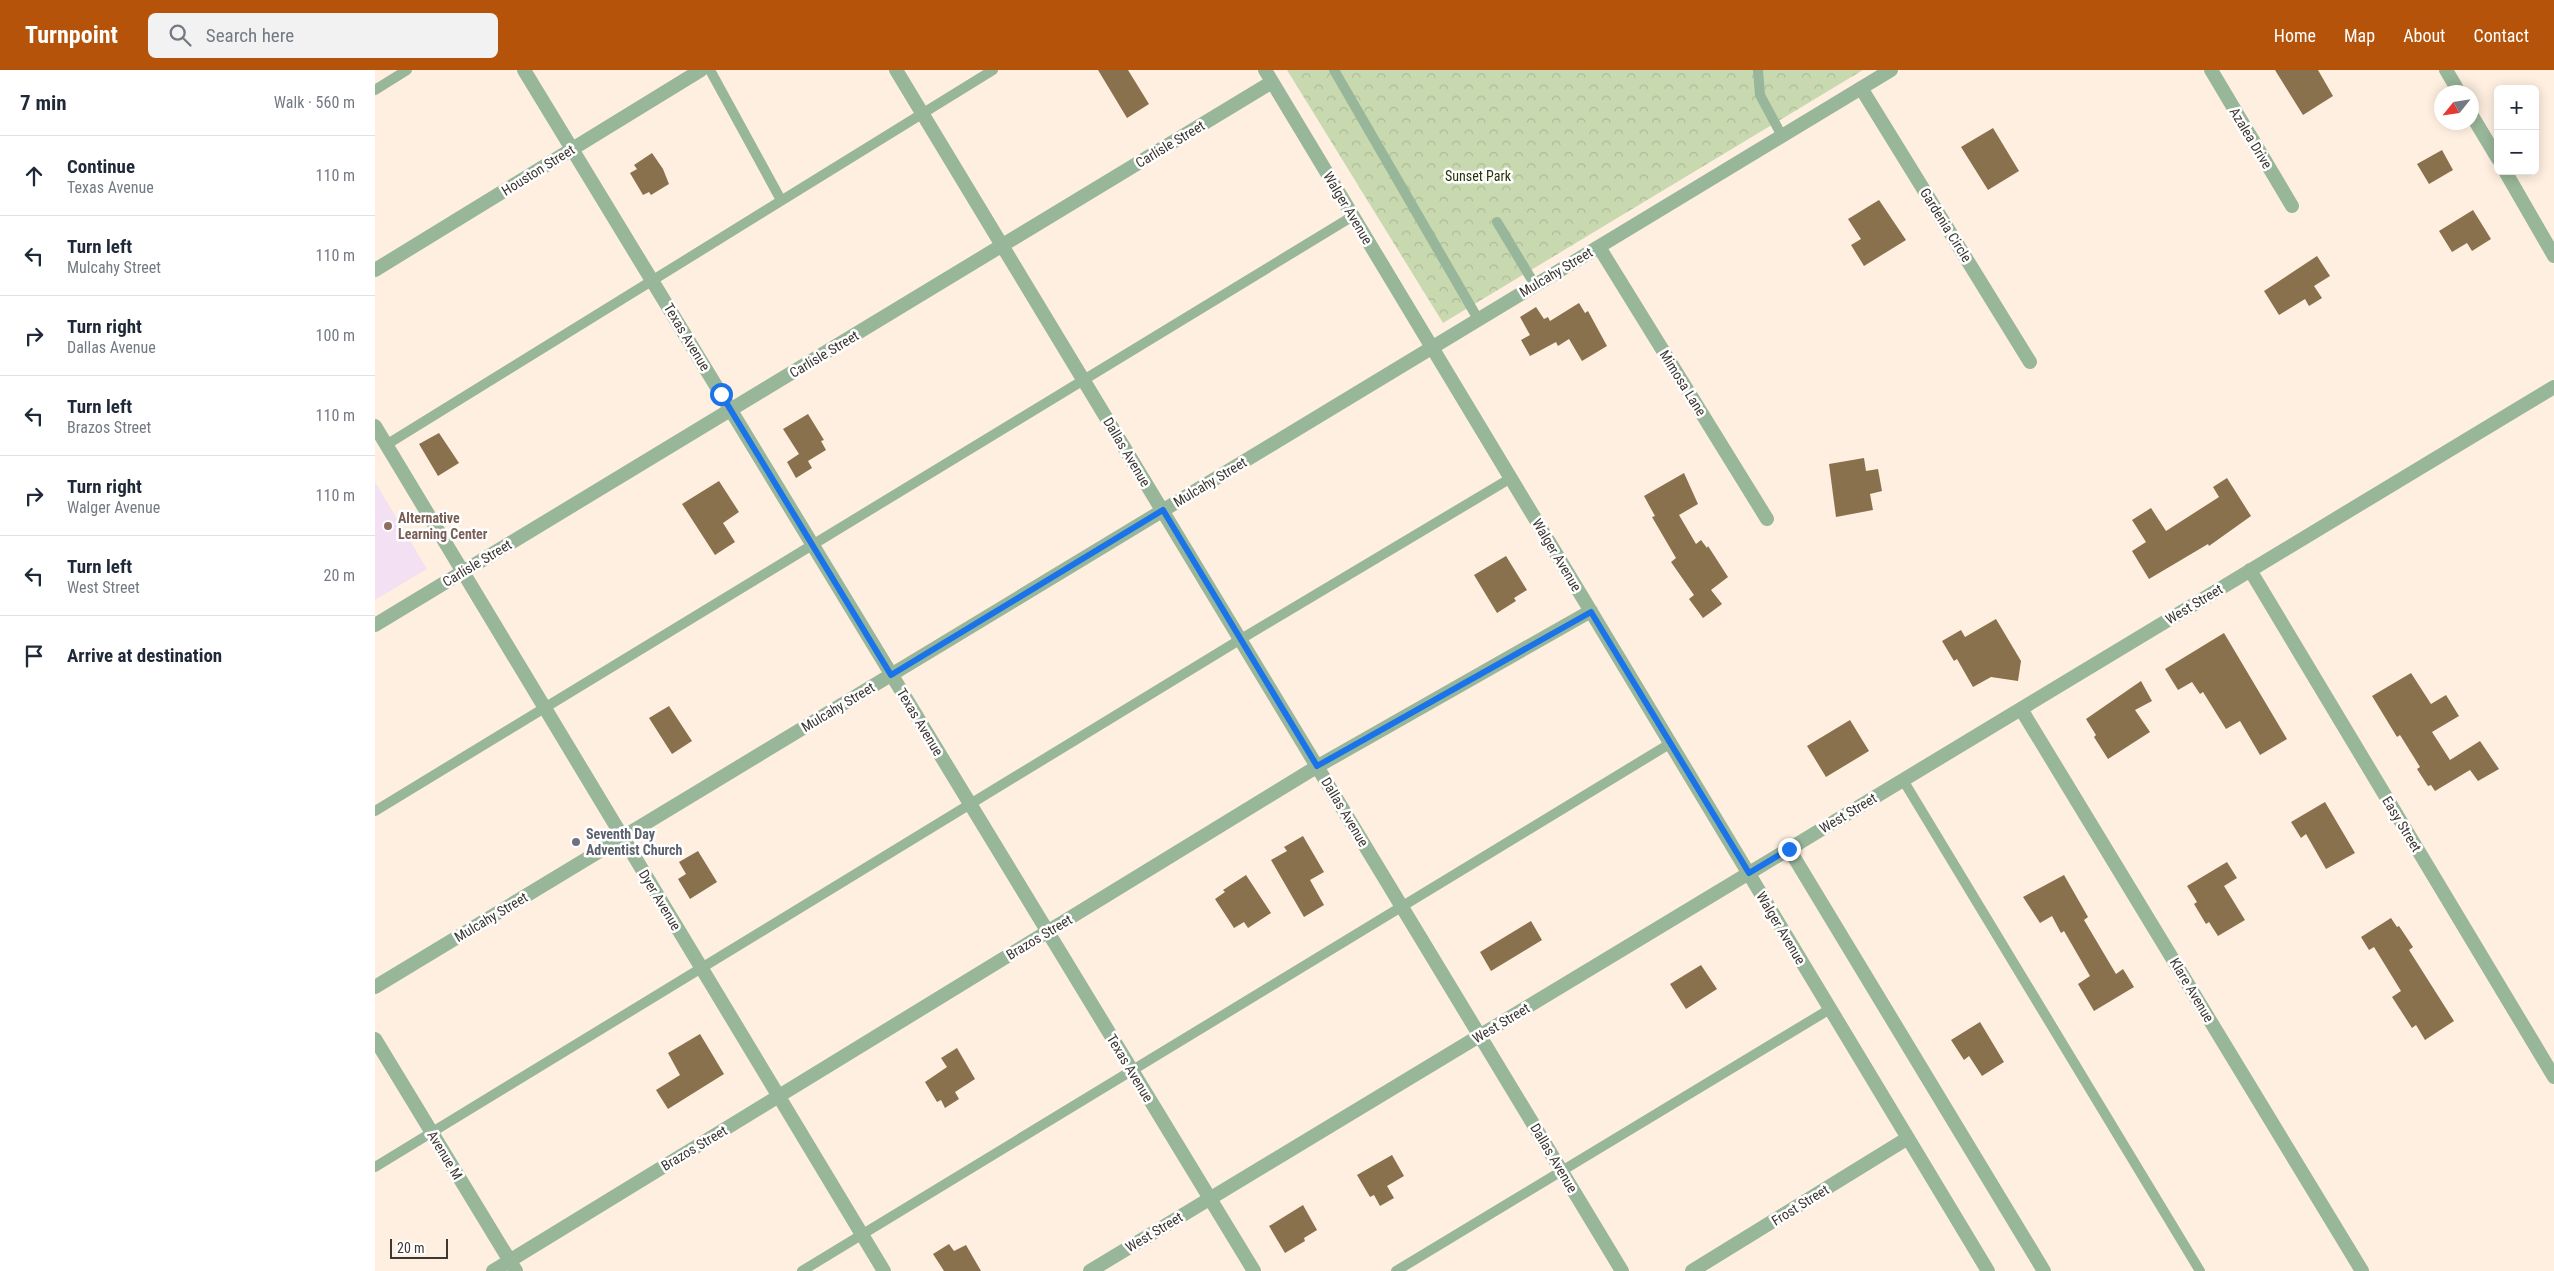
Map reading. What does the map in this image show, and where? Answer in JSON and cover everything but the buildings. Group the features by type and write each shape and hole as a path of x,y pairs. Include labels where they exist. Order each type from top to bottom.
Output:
{"street":[{"name":"Texas Avenue","path":"524,70 1254,1271"},
{"name":"Houston Street","path":"375,270 701,70"},
{"name":"Dallas Avenue","path":"896,70 1623,1271"},
{"name":"Mulcahy Street","path":"375,987 1891,70"},
{"name":"Azalea Drive","path":"2211,70 2292,206"},
{"path":"2446,70 2455,85"},
{"name":"Walger Avenue","path":"1269,76 1988,1271"},
{"name":"Carlisle Street","path":"375,626 1002,245 1269,76"},
{"name":"Gardenia Circle","path":"1861,88 2030,362"},
{"path":"2479,127 2494,152"},
{"path":"2507,175 2554,256"},
{"name":"Mimosa Lane","path":"1599,247 1767,519"},
{"name":"West Street","path":"1090,1271 2554,387"},
{"name":"Dyer Avenue","path":"375,426 884,1271"},
{"name":"Easy Street","path":"2250,570 2554,1077"},
{"name":"Brazos Street","path":"493,1271 513,1266 779,1096 1317,766 1591,612"},
{"name":"Klare Avenue","path":"2021,709 2362,1271"},
{"path":"1789,849 2045,1271"},
{"name":"Avenue M","path":"375,1039 513,1266"},
{"name":"Frost Street","path":"1692,1271 1908,1138"}],"lane":[{"path":"375,90 407,70"},
{"path":"710,70 781,200"},
{"path":"386,445 922,112 993,70"},
{"path":"1334,70 1478,319"},
{"path":"1758,70 1760,95 1782,136"},
{"path":"375,811 1353,216"},
{"path":"1497,222 1535,285"},
{"path":"375,1167 1241,639 1511,478"},
{"path":"802,1271 1671,743"},
{"path":"1903,780 2200,1271"},
{"path":"1396,1271 1830,1009"}],"shaded area":[{"name":"Alternative Learning Center","path":"375,482 427,569 375,600"}],"green space":[{"name":"Sunset Park","path":"1287,70 1863,70 1443,323"}],"place":[{"name":"Alternative Learning Center","path":"388,526"},
{"name":"Seventh Day Adventist Church","path":"576,842"}],"route":[{"path":"721,394 891,675 1163,510 1317,766 1591,612 1749,873 1789,849"}]}
